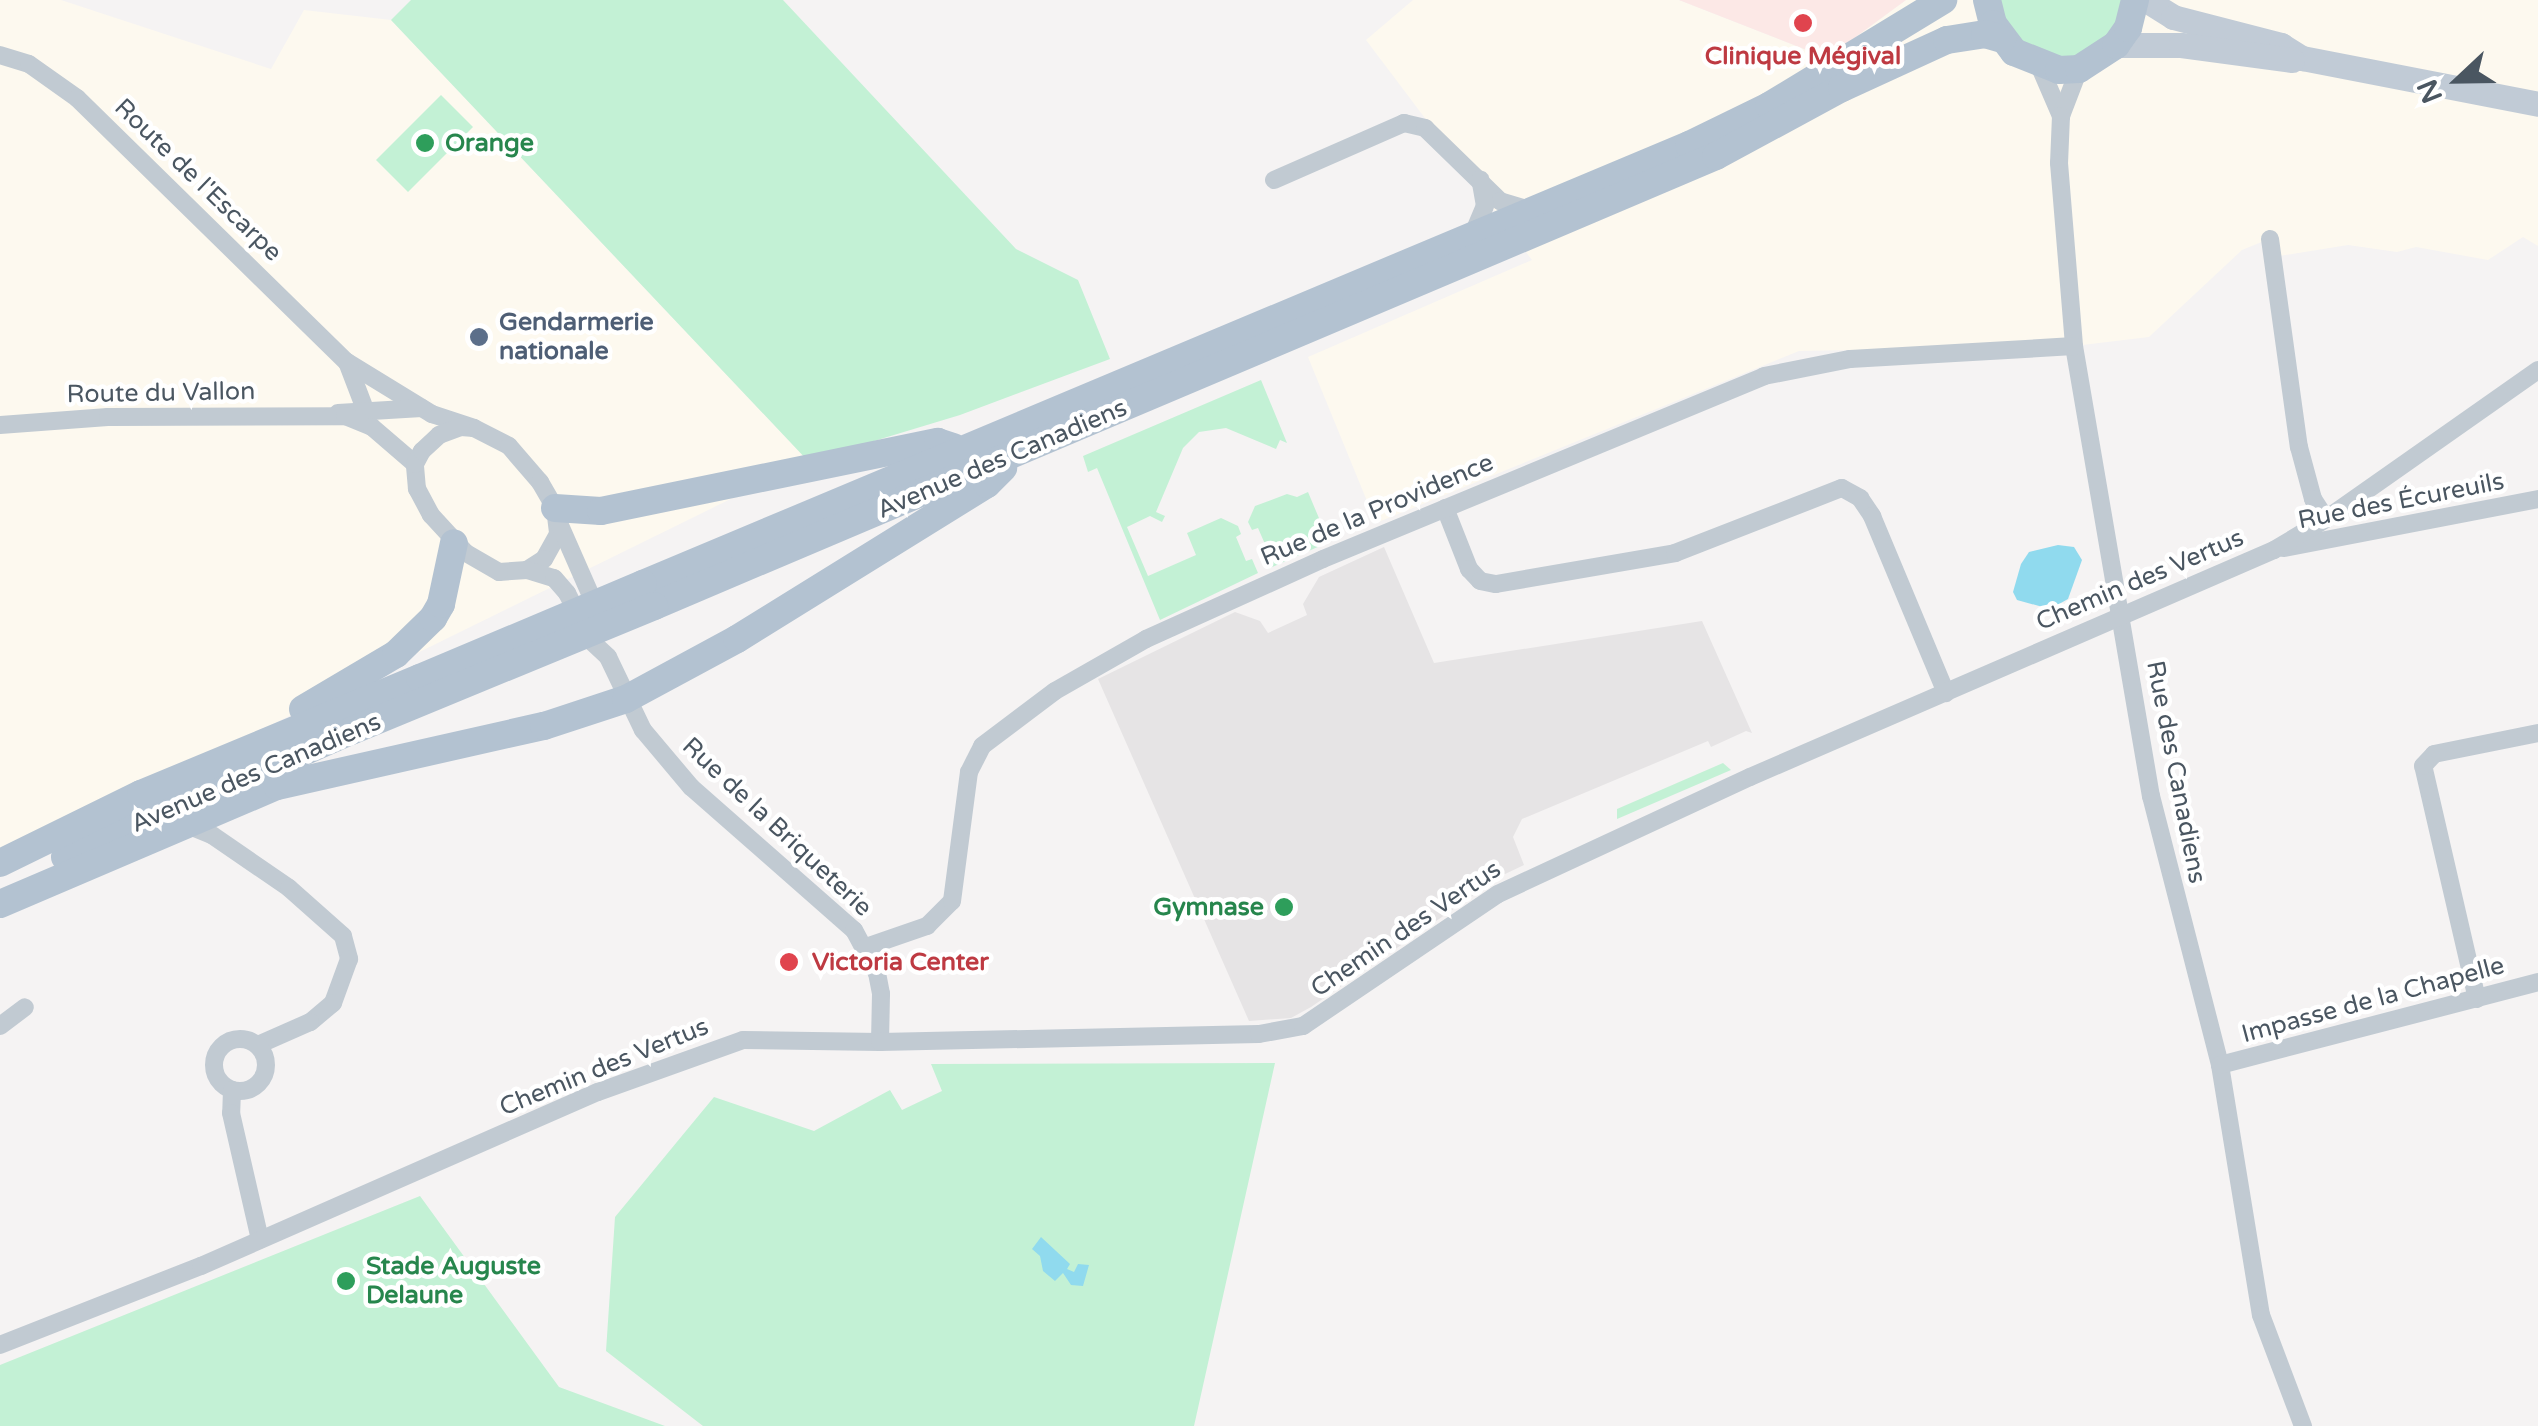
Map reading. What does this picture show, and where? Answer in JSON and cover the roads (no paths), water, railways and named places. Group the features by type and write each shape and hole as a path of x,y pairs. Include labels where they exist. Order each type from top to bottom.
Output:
{"main road":[{"name":"Avenue des Canadiens","path":"0,888 352,731 960,449 1689,144 1769,106 1943,0"},
{"path":"1988,0 2002,39 2014,52 2039,65 2079,68 2116,45 2128,28 2135,0"},
{"path":"2146,0 2153,9 2172,17 2282,46 2302,58 2538,104"},
{"name":"Avenue des Canadiens","path":"0,863 140,794 420,678 1018,452 1716,156 1842,88 1946,40 1985,34 2002,39"},
{"path":"2116,45 2181,45 2283,62 2302,58"},
{"path":"2406,76 2451,76 2538,90"},
{"path":"557,516 601,511 938,442 960,449"},
{"path":"0,904 277,786 557,723 626,699 737,639 987,484 1018,452"},
{"path":"140,794 356,681 396,654 441,604 454,543"}],"street":[{"name":"Route de l'Escarpe","path":"0,55 29,64 77,98 347,362 422,408 474,428"},
{"name":"Rue des Canadiens","path":"2039,65 2061,116"},
{"name":"Rue des Canadiens","path":"2079,68 2061,116 2058,163 2074,346 2151,796 2220,1065 2262,1315 2303,1426"},
{"path":"1274,180 1404,123 1425,128 1500,201 1529,210"},
{"path":"1473,234 1485,206 1480,179"},
{"path":"2270,239 2300,446 2313,499 2326,519"},
{"name":"Rue de la Providence","path":"866,948 927,926 952,901 969,772 982,746 1001,728 1146,638 1764,376 1806,365 2074,346"},
{"name":"Route de l'Escarpe","path":"347,362 372,428"},
{"name":"Chemin des Vertus","path":"0,1345 260,1240 598,1092 743,1040 880,1042 1287,1031 1320,1017 1498,894 2121,613 2274,550 2326,519 2538,370"},
{"path":"324,415 364,408 422,408"},
{"path":"324,415 345,416 372,428 415,464 424,504 454,543 488,567 512,573 527,570 549,552 557,516 526,463 509,446 474,428 461,427 439,434 415,464"},
{"name":"Route du Vallon","path":"0,425 74,418 324,415"},
{"path":"1445,508 1469,568 1480,581 1496,584 1675,553 1842,488 1860,498 1872,516 1946,693"},
{"name":"Rue des Écureuils","path":"2274,550 2327,544 2538,499"},
{"name":"Rue de la Briqueterie","path":"557,516 609,636 608,657"},
{"name":"Rue de la Briqueterie","path":"527,570 554,578 591,641 608,657 626,699 661,753 699,795 838,912 866,948 881,994 880,1042"},
{"path":"2477,999 2423,766 2434,754 2538,733"},
{"path":"186,825 212,836 289,888 343,936 349,959 333,1003 310,1022 258,1045"},
{"name":"Impasse de la Chapelle","path":"2220,1065 2538,982"},
{"path":"0,1026 25,1007"},
{"path":"234,1038 258,1045 274,1067 262,1081 249,1090 232,1090 218,1080 213,1066 218,1048 234,1038"},
{"path":"232,1090 230,1113 260,1240"}],"water":[{"path":"2058,545 2074,547 2082,560 2068,599 2050,609 2017,600 2013,592 2029,552"},
{"path":"1041,1237 1070,1264 1067,1269 1074,1272 1078,1264 1089,1265 1083,1286 1071,1285 1063,1273 1055,1281 1043,1271 1040,1256 1032,1249"}],"place":[{"name":"Clinique Mégival","path":"1803,23"},
{"name":"Orange","path":"425,143"},
{"name":"Gendarmerie nationale","path":"479,337"},
{"name":"Gymnase","path":"1284,907"},
{"name":"Victoria Center","path":"789,962"},
{"name":"Stade Auguste Delaune","path":"346,1281"}]}
